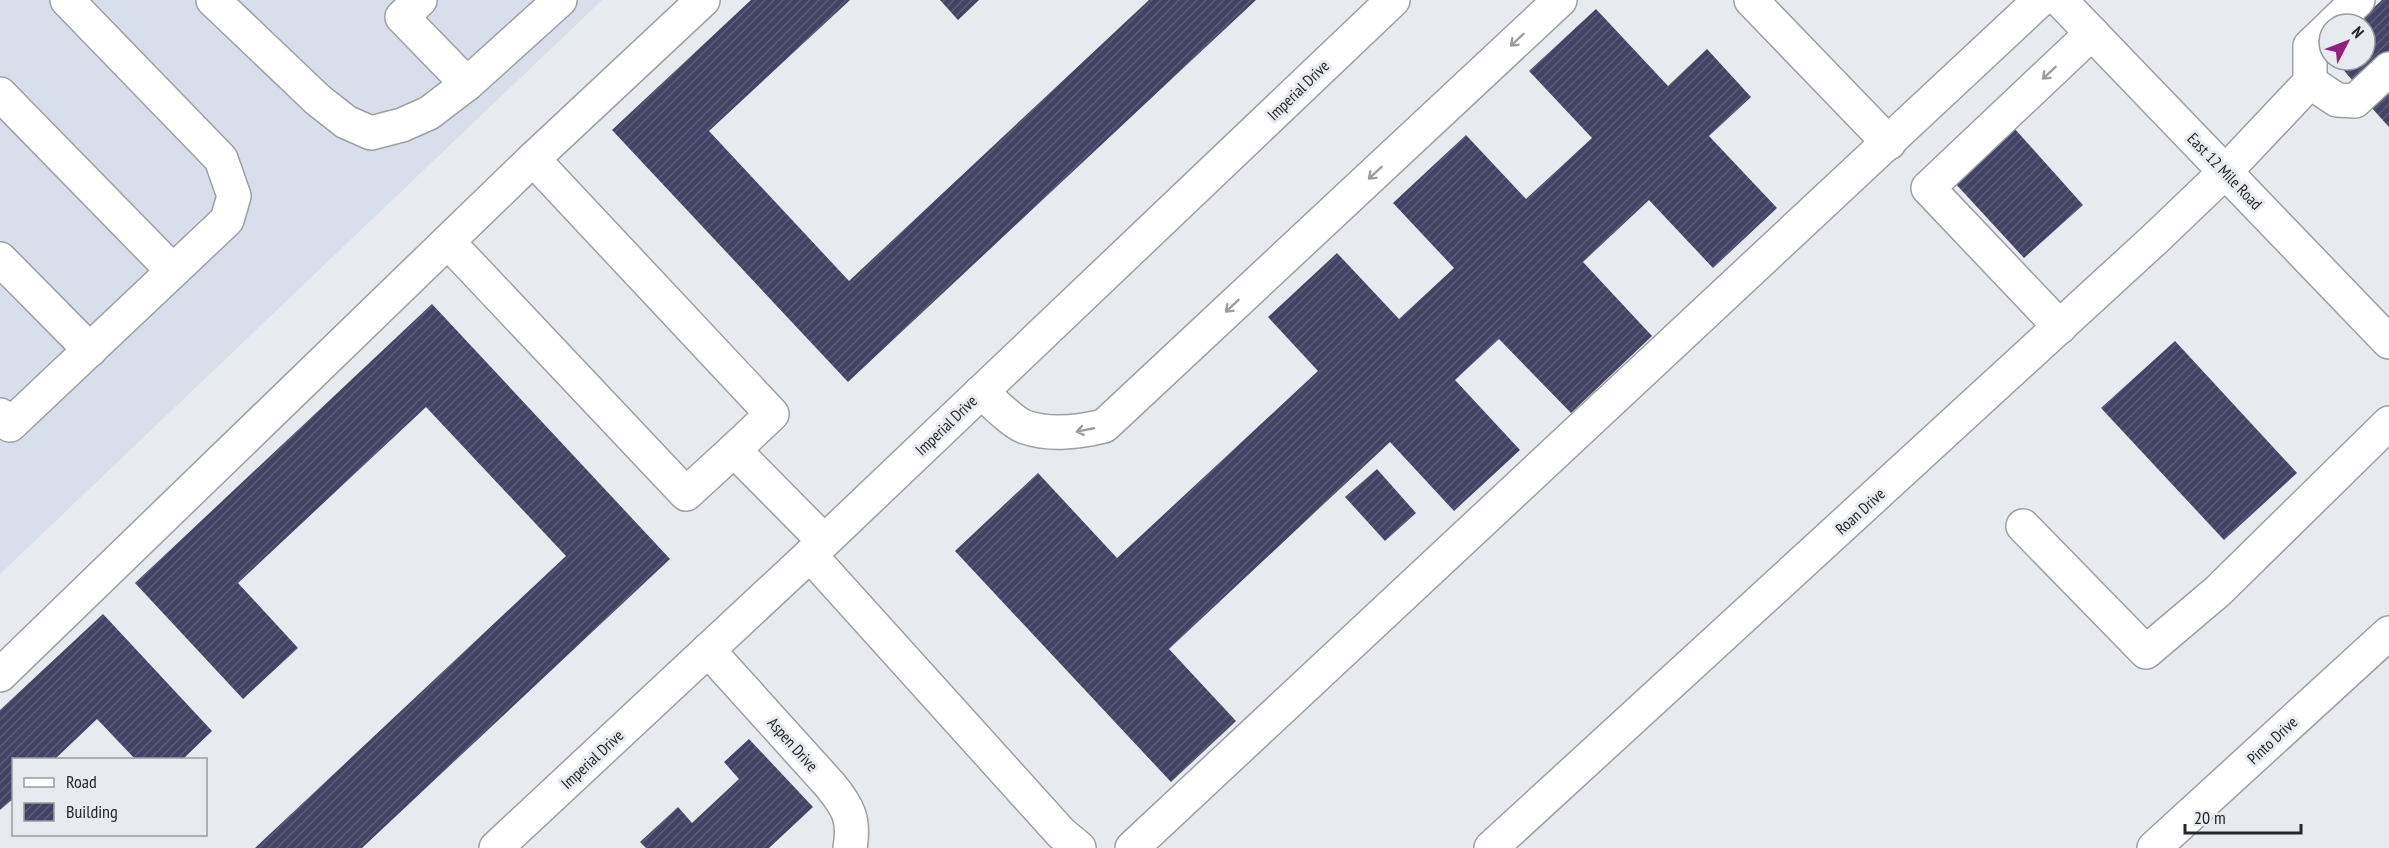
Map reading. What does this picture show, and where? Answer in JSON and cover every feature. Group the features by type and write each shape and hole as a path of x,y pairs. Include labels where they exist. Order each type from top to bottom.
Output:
{"street":[{"path":"4,424 90,350 227,219 234,196 221,159 67,0"},
{"path":"213,0 318,100 346,122 370,133 402,126 429,112 467,84 560,0"},
{"path":"0,675 533,159 703,0"},
{"name":"Imperial Drive","path":"496,848 817,548 1393,0"},
{"path":"981,392 1024,427 1053,432 1079,432 1104,426 1560,0"},
{"path":"1751,0 1888,143"},
{"path":"1132,848 2040,0"},
{"name":"East 12 Mile Road","path":"2060,0 2389,342"},
{"path":"2346,12 2358,0"},
{"path":"403,6 467,84"},
{"path":"2060,327 1928,188 2092,33"},
{"path":"2317,39 2310,46 2310,82 2337,100 2355,101 2389,69"},
{"name":"Roan Drive","path":"1491,848 2060,327 2226,171 2310,82"},
{"path":"0,94 173,272"},
{"path":"448,242 686,494 772,414 533,159"},
{"path":"0,259 90,350"},
{"path":"2023,526 2146,652 2218,591 2389,423"},
{"path":"734,450 1061,833 1079,848"},
{"name":"Pinto Drive","path":"2154,848 2389,633"},
{"name":"Aspen Drive","path":"708,650 831,785 848,807 853,833 849,848"}],"shaded area":[{"path":"0,0 602,0 0,574"}],"building":[{"path":"751,0 850,0 709,131 849,281 1149,0 1256,0 848,382 612,130"},
{"path":"940,0 979,0 958,20"},
{"path":"2382,0 2389,0 2389,59 2377,70 2377,12 2369,12"},
{"path":"1596,9 1668,86 1707,49 1751,97 1709,136 1777,208 1713,268 1649,200 1583,262 1652,336 1571,413 1499,339 1455,380 1520,450 1454,511 1390,442 1169,649 1236,721 1171,782 955,551 1038,473 1117,558 1318,371 1268,317 1337,253 1399,319 1454,268 1393,203 1466,135 1526,199 1592,138 1529,71"},
{"path":"2345,72 2375,72 2358,87"},
{"path":"2389,89 2389,127 2370,106"},
{"path":"2014,128 2083,205 2024,258 1954,182"},
{"path":"432,304 670,559 362,848 255,848 566,556 426,407 238,583 298,648 243,699 135,583"},
{"path":"2175,341 2297,473 2224,540 2101,408"},
{"path":"1377,469 1416,513 1385,541 1345,497"},
{"path":"103,614 212,731 184,758 134,758 97,719 56,758 12,758 12,800 0,810 0,710"},
{"path":"749,739 813,807 769,848 646,848 640,842 678,807 692,823 739,779 724,762"}]}
